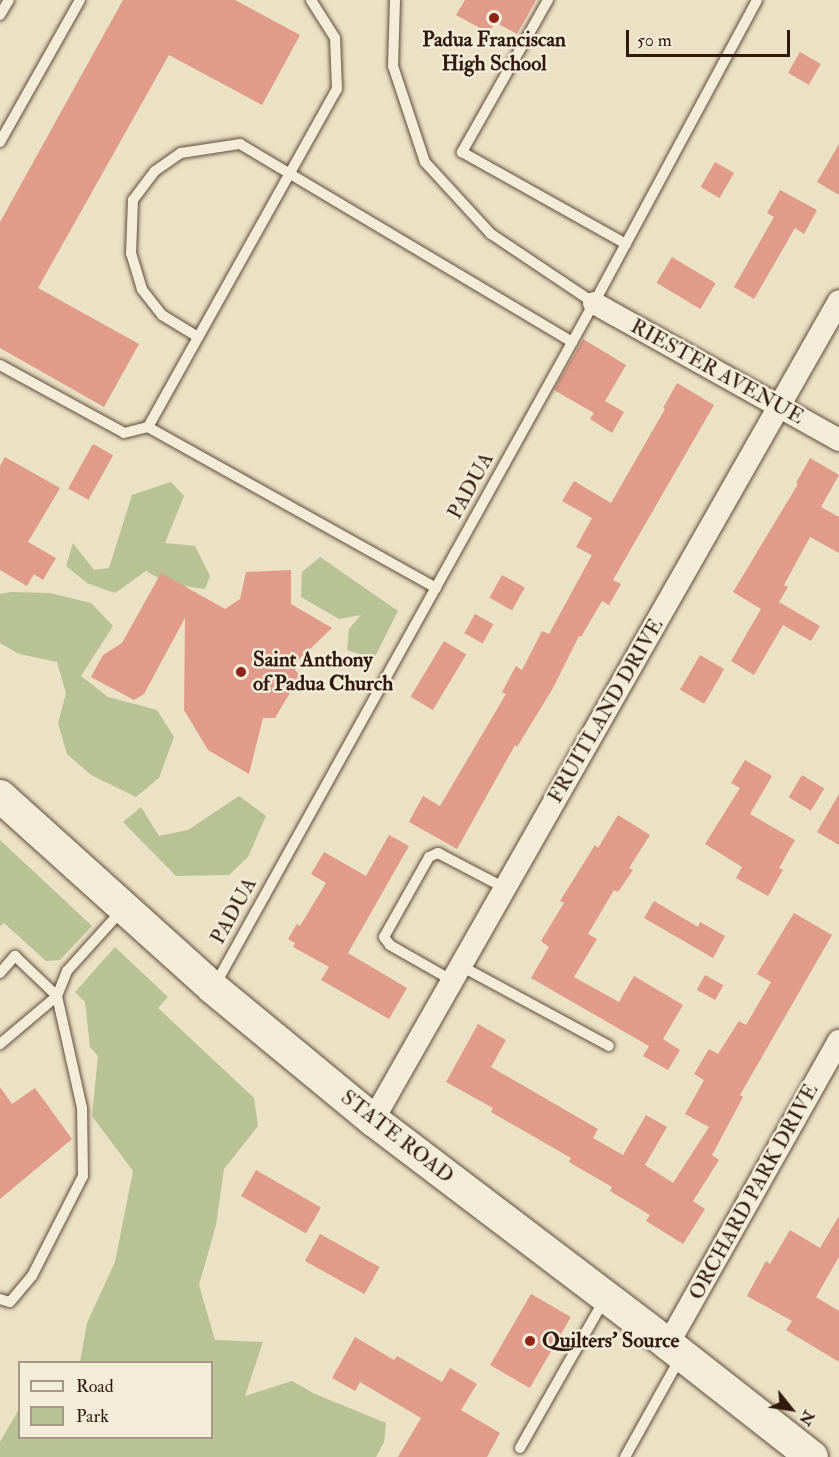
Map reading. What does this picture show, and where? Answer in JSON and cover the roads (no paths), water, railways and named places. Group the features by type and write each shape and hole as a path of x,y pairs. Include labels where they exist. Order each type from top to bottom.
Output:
{"main road":[{"name":"STATE ROAD","path":"0,796 213,988 373,1120 675,1349 812,1457"}],"street":[{"name":"FRUITLAND DRIVE","path":"373,1120 839,301"},
{"name":"RIESTER AVENUE","path":"594,303 839,440"},
{"name":"ORCHARD PARK DRIVE","path":"675,1349 839,1041"}],"lane":[{"path":"0,15 9,0"},
{"path":"0,142 80,0"},
{"path":"148,427 336,88 335,38 311,0"},
{"path":"395,0 393,66 425,162 491,234 594,303"},
{"path":"548,0 462,152 626,244"},
{"name":"PADUA","path":"213,988 594,303 758,0"},
{"path":"198,338 162,315 142,289 132,254 133,200 156,171 181,153 240,144 572,342"},
{"path":"0,364 124,433 148,427 436,588"},
{"path":"505,888 438,853 429,857 384,937 390,945 609,1046"},
{"path":"0,1044 57,996 67,971 123,909"},
{"path":"0,973 15,956 57,996 82,1108 82,1176 32,1276 9,1302 0,1299"},
{"path":"520,1448 606,1297"},
{"path":"625,1457 665,1390 675,1349"}],"place":[{"name":"Padua Franciscan High School","path":"494,18"},
{"name":"Saint Anthony of Padua Church","path":"241,672"},
{"name":"Quilters' Source","path":"530,1341"}]}
